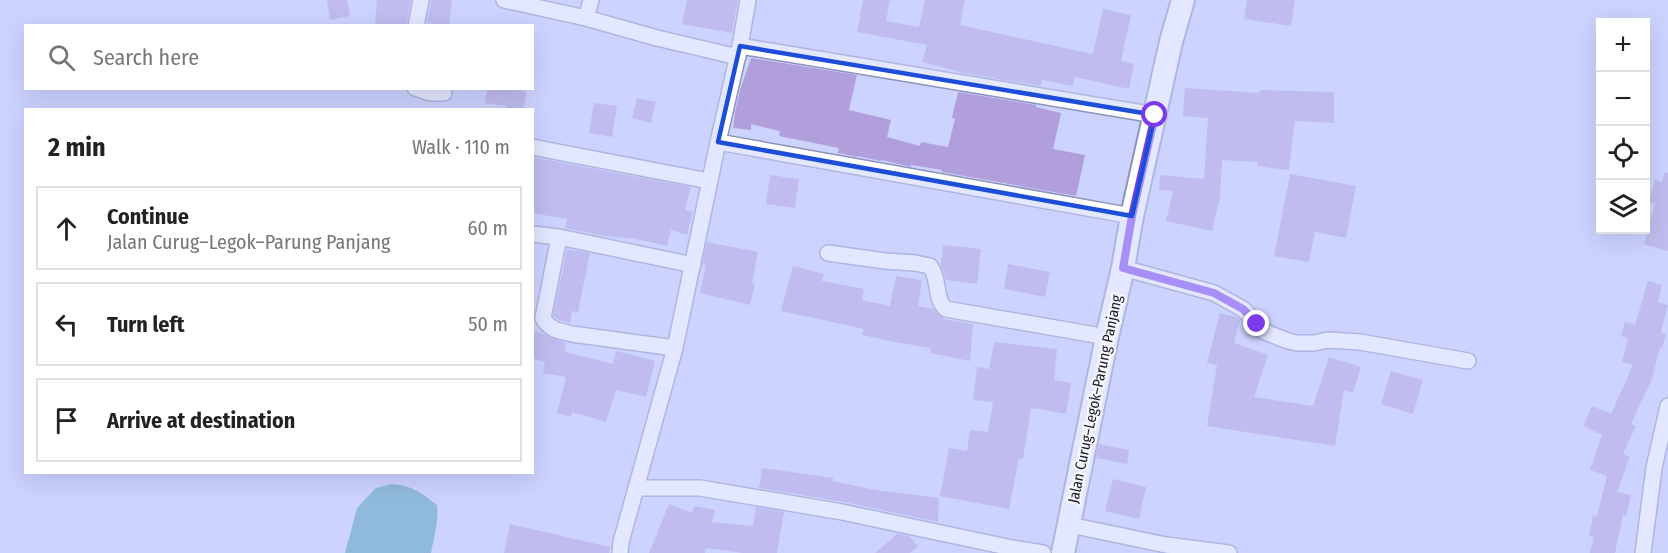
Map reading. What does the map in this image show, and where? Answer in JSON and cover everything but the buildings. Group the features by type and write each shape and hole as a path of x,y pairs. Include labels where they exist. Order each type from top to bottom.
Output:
{"main road":[{"name":"Jalan Curug–Legok–Parung Panjang","path":"1063,553 1132,216 1171,42 1183,0"}],"street":[{"path":"417,24 421,0"},
{"path":"504,0 586,18 657,38 1155,115"},
{"path":"586,18 591,0"},
{"path":"620,553 621,542 675,348 739,52 748,0"},
{"path":"421,90 430,93 444,93"},
{"path":"718,142 1132,216"},
{"path":"534,147 710,182"},
{"path":"534,234 559,237 693,265"},
{"path":"559,237 543,318 546,324 556,331 675,348"},
{"path":"828,253 885,261 915,262 930,266 936,277 941,305 946,309 1107,338"},
{"path":"1123,268 1214,293 1243,309 1265,332 1288,341 1297,343 1328,340 1359,342 1468,361"},
{"path":"1643,553 1654,468 1668,406"},
{"path":"637,488 700,488 842,512 1043,553"},
{"path":"1070,525 1166,545 1229,553"}],"highlighted area":[{"path":"740,46 1155,115 1132,216 718,142"}],"water":[{"path":"392,484 416,490 437,505 437,523 431,553 345,553 357,508 376,488"}],"route":[{"path":"1155,115 1132,216 1123,268 1214,293 1243,309 1257,324"}]}
